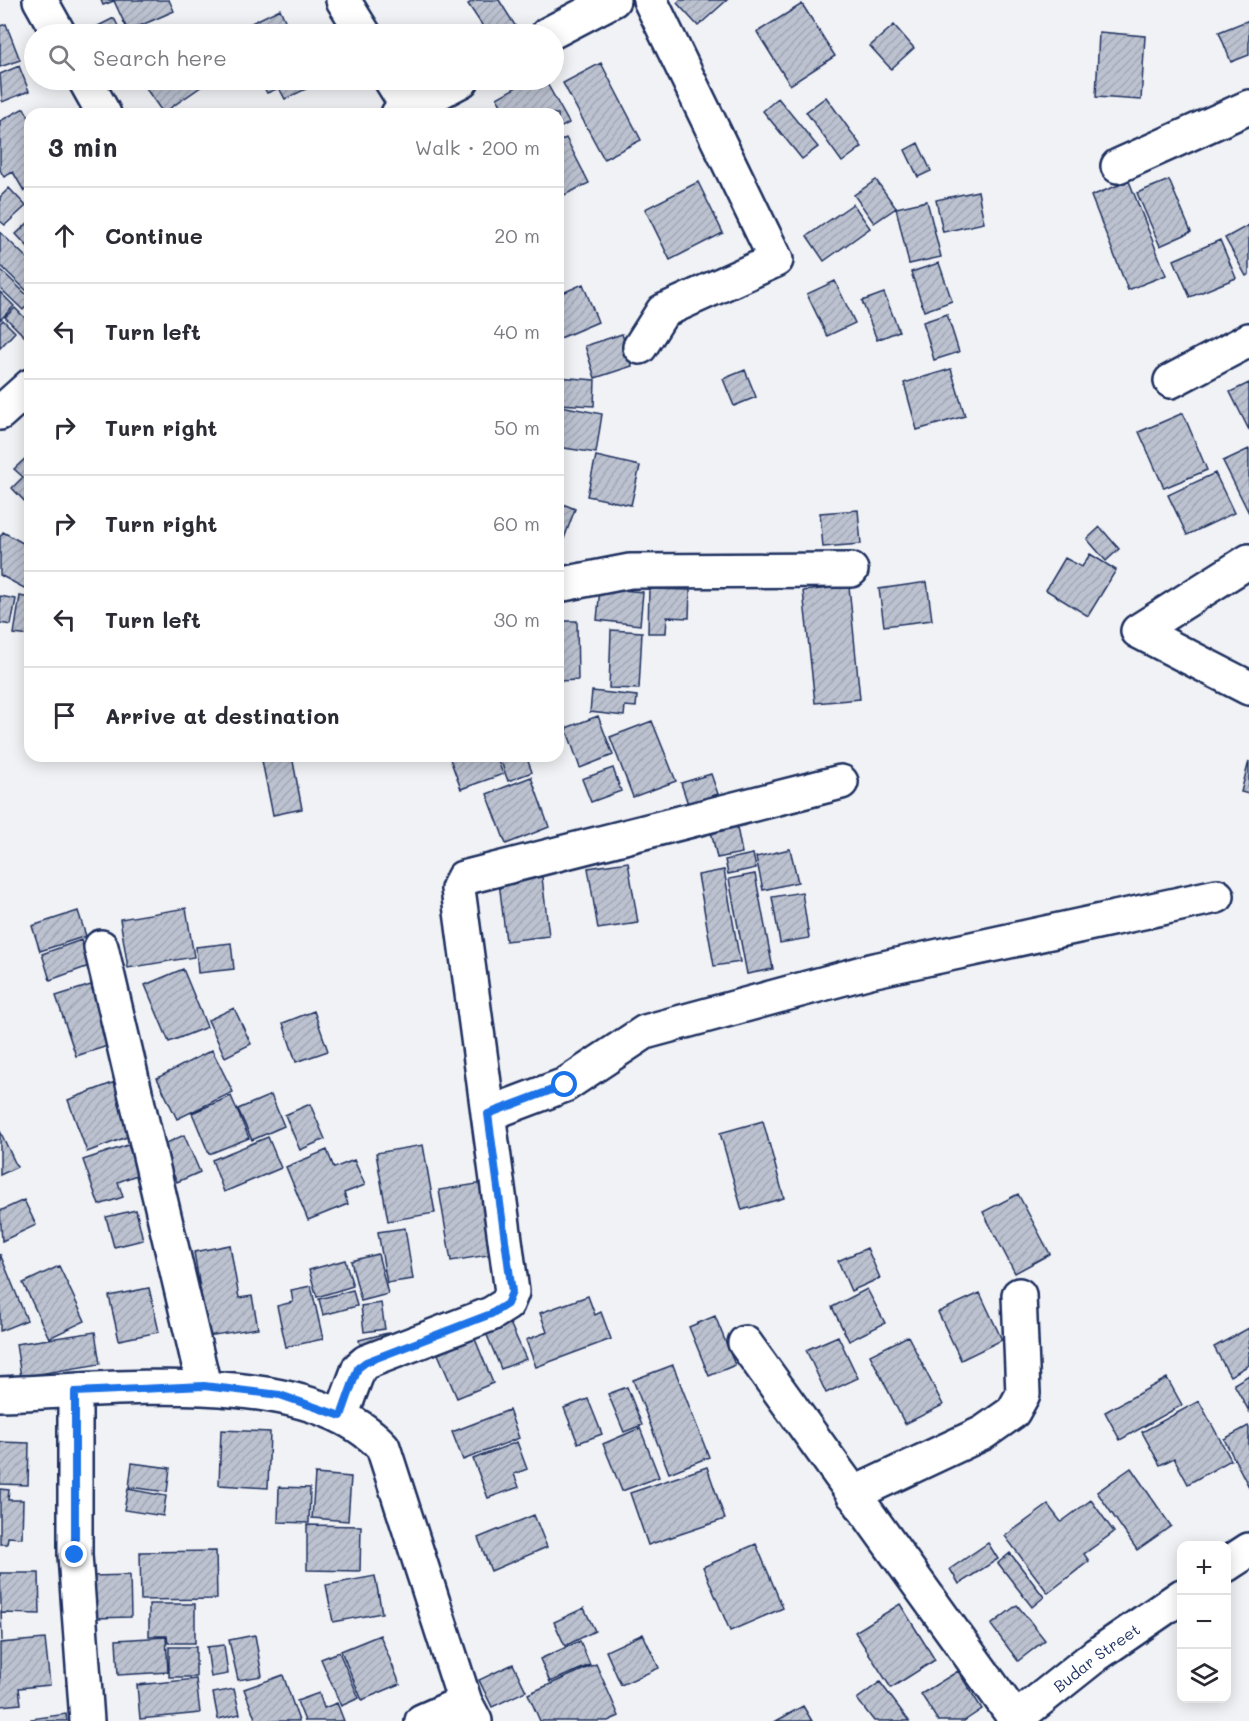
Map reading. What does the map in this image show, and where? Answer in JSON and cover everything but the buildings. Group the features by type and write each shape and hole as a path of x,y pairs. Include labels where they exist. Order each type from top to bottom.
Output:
{"street":[{"path":"40,0 53,24"},
{"path":"343,0 358,24"},
{"path":"564,26 613,0"},
{"path":"640,346 663,311 776,260 650,0"},
{"path":"91,90 101,108"},
{"path":"396,90 404,108"},
{"path":"413,108 444,90"},
{"path":"1118,166 1249,106"},
{"path":"1171,381 1249,340"},
{"path":"0,413 24,391"},
{"path":"1249,561 1137,631 1249,688"},
{"path":"564,584 630,571 851,570"},
{"path":"341,1416 358,1368 366,1362 491,1314 507,1304 512,1292 458,889 463,878 841,782"},
{"path":"488,1114 565,1085 645,1032 870,971 1217,896"},
{"path":"101,947 204,1386"},
{"path":"853,1494 983,1433 1013,1412 1023,1394 1019,1295"},
{"path":"745,1343 1015,1720"},
{"path":"0,1394 204,1386 280,1395 341,1416 369,1431 383,1447 470,1711 422,1721"},
{"path":"75,1392 75,1555 87,1721"},
{"path":"1231,1562 1249,1550"},
{"name":"Budar Street","path":"1015,1720 1096,1655 1177,1599"}],"route":[{"path":"75,1555 75,1392 204,1386 280,1395 341,1416 358,1368 366,1362 491,1314 507,1304 512,1292 488,1114 565,1085"}]}
